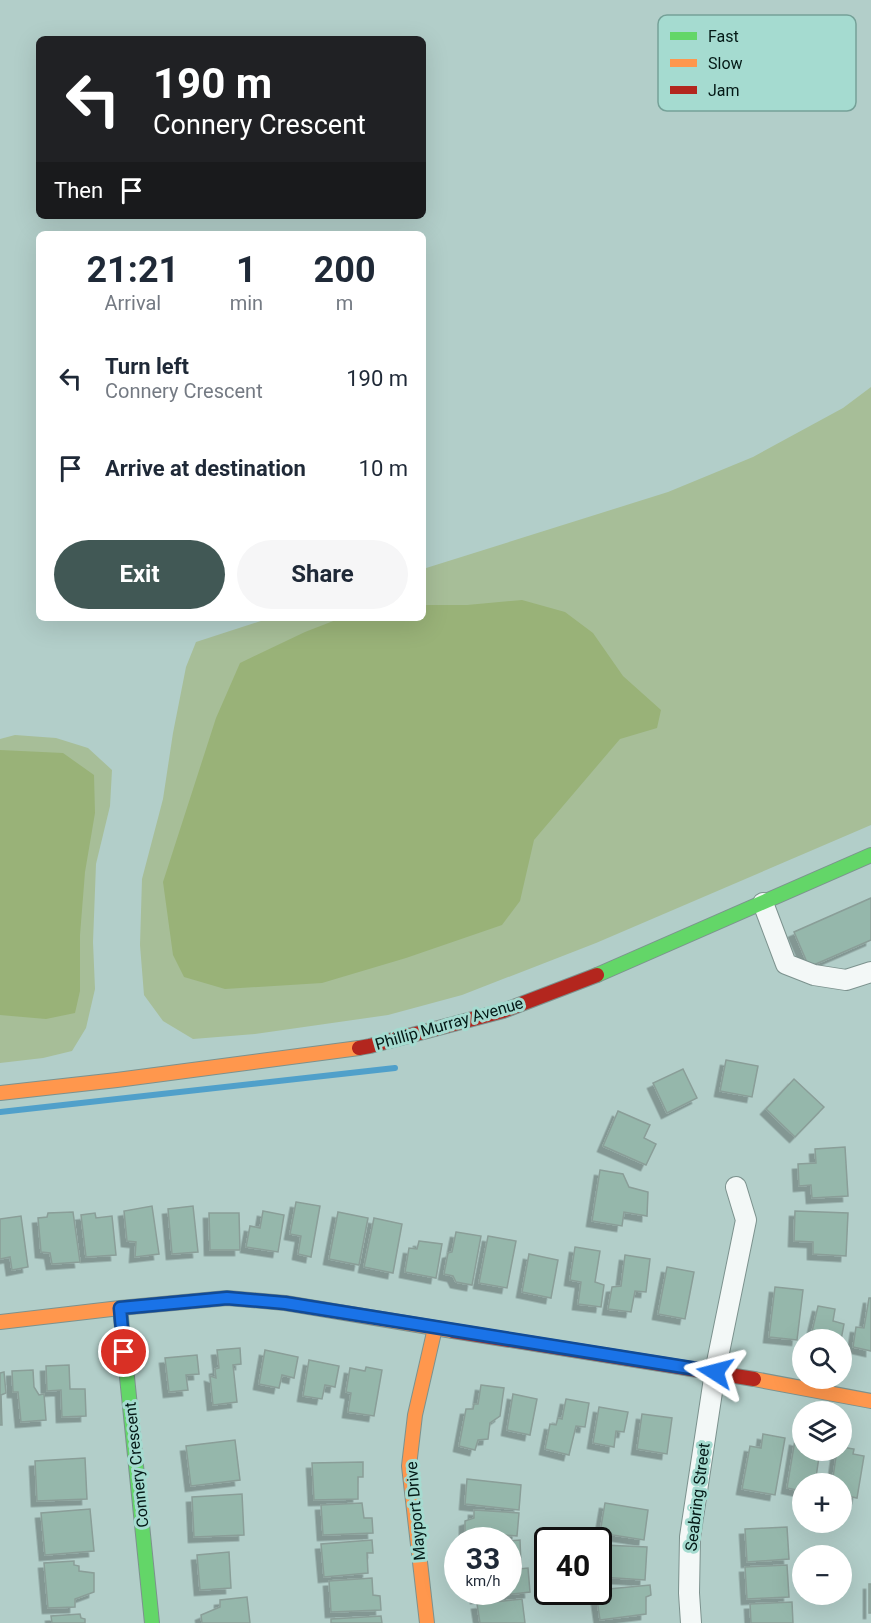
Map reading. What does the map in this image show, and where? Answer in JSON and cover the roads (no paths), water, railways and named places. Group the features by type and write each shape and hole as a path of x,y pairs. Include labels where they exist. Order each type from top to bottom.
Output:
{"street":[{"name":"Phillip Murray Avenue","path":"0,1094 370,1046 502,1011 618,967 871,855"},
{"path":"763,903 786,964 814,975 846,980 871,972"},
{"name":"Seabring Street","path":"691,1623 688,1593 690,1537 715,1372 746,1220 736,1187"},
{"path":"0,1322 227,1298 285,1303 715,1372 871,1401"},
{"name":"Connery Crescent","path":"120,1308 152,1623"},
{"name":"Mayport Drive","path":"427,1623 409,1466 414,1415 435,1328"}],"waterway":[{"path":"0,1112 395,1068"}]}
